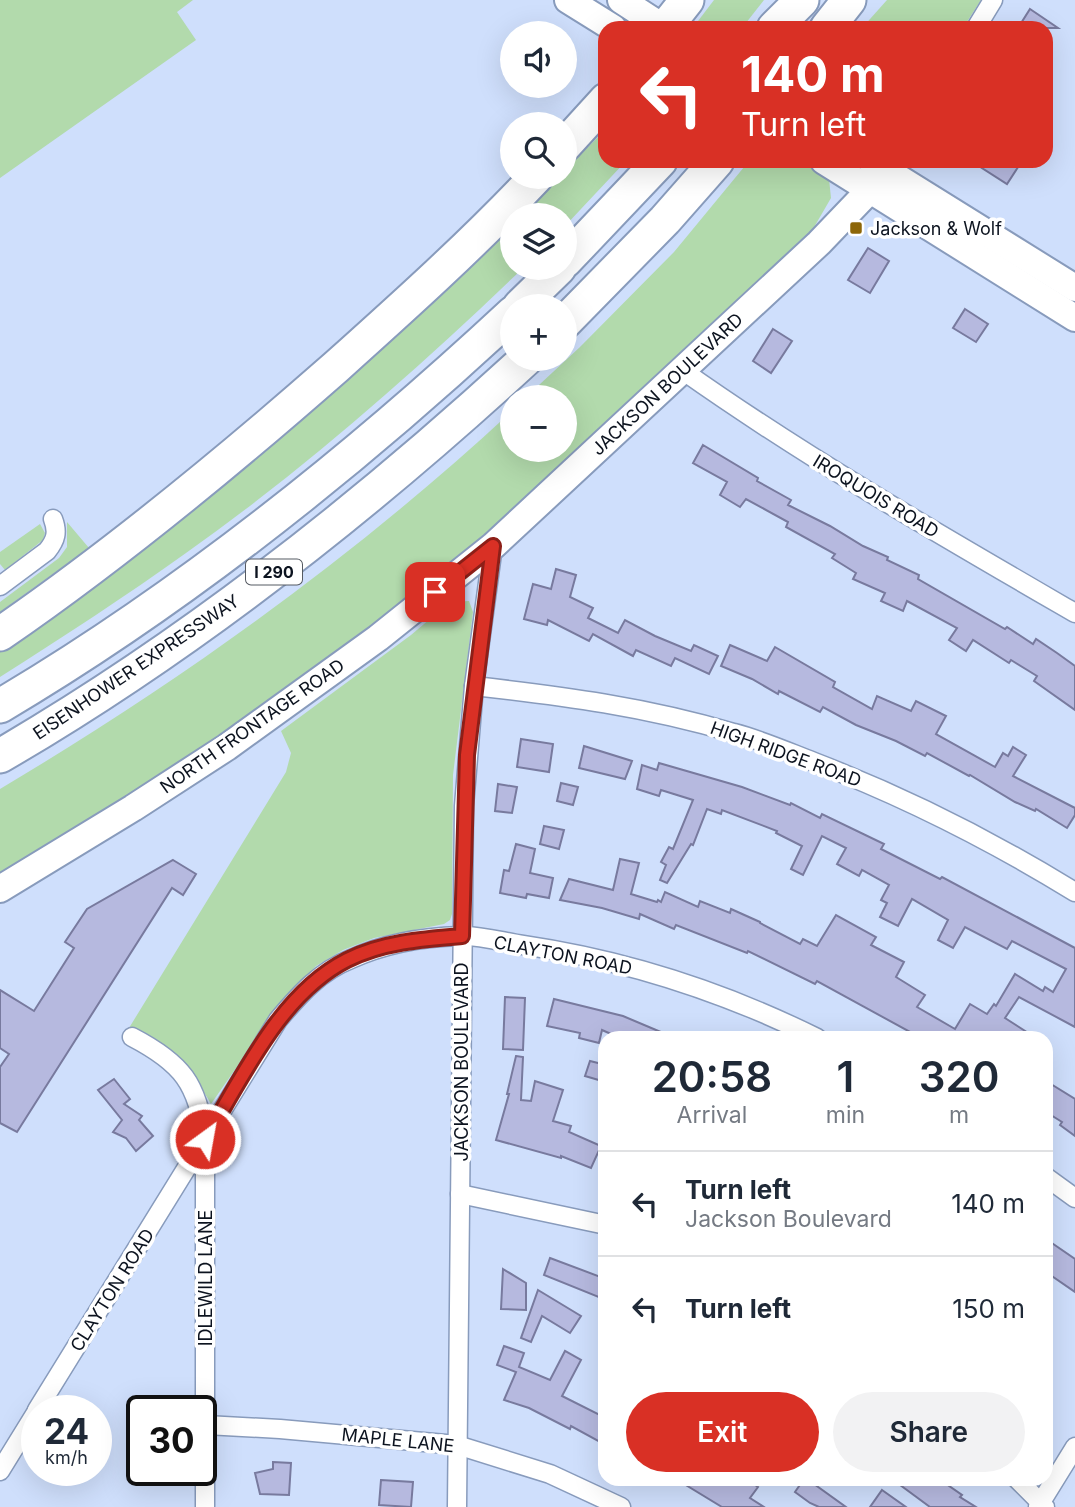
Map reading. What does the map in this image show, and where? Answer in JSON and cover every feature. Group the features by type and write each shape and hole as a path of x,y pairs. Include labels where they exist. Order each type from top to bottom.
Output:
{"highway":[{"path":"670,21 687,0"},
{"path":"832,21 849,0"},
{"path":"577,132 598,109"},
{"path":"577,248 653,168"},
{"path":"577,310 665,220 711,168"},
{"path":"0,634 145,527 284,412 419,292 524,189"},
{"path":"532,294 547,280"},
{"name":"I 290","path":"0,706 116,632 262,527 375,436 500,325"},
{"name":"EISENHOWER EXPRESSWAY","path":"0,756 122,681 276,571 434,443 513,371"}],"main road":[{"path":"568,0 602,21"},
{"path":"621,0 654,21"},
{"path":"880,171 1075,288"},
{"path":"880,171 1075,318"},
{"name":"JACKSON BOULEVARD","path":"493,546 819,243 880,171"},
{"name":"NORTH FRONTAGE ROAD","path":"0,889 134,808 227,747 378,638 493,546"}],"street":[{"path":"980,21 993,0"},
{"name":"IROQUOIS ROAD","path":"682,370 754,421 825,466 1075,613"},
{"path":"0,586 53,544 56,528 53,519"},
{"name":"JACKSON BOULEVARD","path":"457,1507 465,793 474,686 493,546"},
{"name":"HIGH RIDGE ROAD","path":"474,686 591,700 658,713 736,733 857,779 900,799 1025,862 1075,892"},
{"name":"CLAYTON ROAD","path":"47,1395 278,1020 316,979 348,959 402,943 462,936 587,956 667,978 715,994 801,1031"},
{"name":"IDLEWILD LANE","path":"132,1037 168,1059 184,1075 201,1110 205,1139 206,1395"},
{"path":"1053,1182 1075,1198"},
{"path":"460,1194 598,1223"},
{"name":"MAPLE LANE","path":"217,1426 457,1445 550,1474 621,1507"},
{"name":"CLAYTON ROAD","path":"0,1471 21,1437"},
{"path":"1053,1485 1075,1447"},
{"name":"IDLEWILD LANE","path":"205,1486 205,1507"},
{"path":"1023,1486 1041,1506 1053,1486"}],"green space":[{"path":"0,0 193,0 177,12 196,40 0,178"},
{"path":"714,0 764,0 748,21 698,21"},
{"path":"887,0 981,0 968,21 868,21"},
{"path":"598,137 598,168 619,168 577,213 577,203 532,203 546,189 577,189 577,158"},
{"path":"743,168 819,168 829,179 831,198 813,229 577,451 577,385 539,385 554,371 577,371 577,350 674,252"},
{"path":"500,232 500,280 510,280 401,381 231,521 117,601 0,677 0,651 58,610"},
{"path":"500,422 500,462 565,462 525,500 401,605 264,707 115,806 0,874 0,789 135,704 267,613 393,515"},
{"path":"67,522 89,548 0,612 0,602 59,558 67,547"},
{"path":"40,524 45,533 43,540 5,570 0,564 0,552"},
{"path":"469,601 473,612 453,775 450,920 444,924 374,938 343,950 316,966 278,1008 211,1104 195,1080 176,1059 129,1028 286,772 291,753 281,731 411,635 450,602"}],"building":[{"path":"1030,9 1048,21 1022,21"},
{"path":"982,168 1017,168 1007,184"},
{"path":"868,248 889,261 870,293 848,280"},
{"path":"965,309 988,324 976,342 953,328"},
{"path":"773,329 792,341 771,373 753,361"},
{"path":"703,445 791,500 788,505 888,557 887,560 919,575 918,579 1005,629 1007,627 1033,644 1036,639 1057,653 1075,666 1075,710 1034,681 1037,676 1011,660 1009,663 973,640 966,651 949,640 957,628 907,601 903,611 881,601 885,593 853,579 856,573 832,558 835,554 786,527 788,522 746,499 740,507 720,495 727,482 693,463"},
{"path":"556,569 576,575 570,597 593,608 588,618 618,633 625,620 691,651 694,645 718,656 709,674 675,658 671,666 636,650 633,656 593,634 589,641 548,620 547,625 524,619 533,584 551,589"},
{"path":"730,645 767,661 775,647 835,682 833,687 872,709 877,696 911,711 916,701 946,716 936,734 995,767 1003,753 1008,756 1013,747 1026,755 1013,776 1075,808 1075,815 1067,828 1036,809 1035,811 1015,802 927,753 925,756 823,707 820,712 721,666"},
{"path":"521,739 553,744 549,772 517,767"},
{"path":"584,746 632,761 625,779 579,768"},
{"path":"659,763 742,787 790,805 791,803 820,818 822,814 884,844 881,849 940,879 942,877 1075,948 1075,1027 1019,997 1005,1018 1025,1031 908,1031 817,981 815,984 748,951 747,953 676,925 674,929 640,914 639,919 560,900 569,879 613,890 620,859 639,863 631,894 661,902 665,892 698,907 700,901 730,913 731,909 800,944 803,939 817,946 836,915 876,937 871,945 904,962 896,977 925,995 917,1007 955,1029 970,1004 987,1014 994,1004 996,1006 1015,974 1043,991 1045,987 1053,992 1066,969 1012,941 1007,949 965,927 953,948 938,940 948,920 912,899 898,926 880,917 887,903 881,900 889,885 862,870 859,876 837,864 846,848 822,836 803,875 791,869 802,846 776,833 777,831 722,810 721,814 707,809 693,845 691,844 667,883 660,880 666,865 661,862 669,847 673,849 693,800 661,790 659,796 637,789 642,765 657,770"},
{"path":"561,783 578,787 573,805 557,801"},
{"path":"498,784 517,787 512,813 495,811"},
{"path":"544,826 564,830 559,849 540,844"},
{"path":"516,844 535,849 530,873 553,878 549,898 527,894 526,898 500,893 504,870 509,871"},
{"path":"173,860 196,874 183,895 172,888 17,1132 0,1123 0,1067 9,1054 0,1048 0,990 34,1011 74,948 65,942 87,909"},
{"path":"505,997 525,998 523,1050 503,1049"},
{"path":"554,999 623,1016 658,1031 602,1030 598,1031 598,1043 579,1038 580,1033 547,1026"},
{"path":"516,1056 523,1057 521,1100 531,1101 535,1081 563,1090 553,1121 571,1126 569,1132 598,1145 598,1153 591,1168 561,1156 496,1140"},
{"path":"590,1061 598,1063 598,1080 585,1076"},
{"path":"114,1079 130,1099 124,1104 142,1116 139,1120 153,1136 136,1151 126,1138 113,1132 122,1120 98,1090"},
{"path":"1053,1085 1075,1099 1075,1136 1060,1125 1062,1122 1053,1116"},
{"path":"1053,1244 1075,1259 1075,1292 1053,1277"},
{"path":"550,1258 598,1276 598,1297 544,1275"},
{"path":"503,1269 526,1283 526,1310 501,1309"},
{"path":"538,1290 581,1316 570,1333 542,1316 531,1342 521,1338"},
{"path":"504,1346 524,1353 519,1367 550,1380 565,1351 581,1360 562,1396 598,1414 598,1441 571,1426 570,1429 529,1408 504,1400 516,1372 497,1365"},
{"path":"273,1462 291,1463 289,1495 260,1494 255,1473 273,1469"},
{"path":"381,1480 413,1482 411,1507 379,1505"},
{"path":"688,1486 756,1486 750,1498 764,1507 722,1507"},
{"path":"799,1486 817,1486 846,1507 819,1507 795,1492"},
{"path":"902,1486 949,1486 976,1507 930,1507"},
{"path":"882,1490 906,1507 870,1507"}],"place":[{"name":"Jackson & Wolf","path":"856,228"}],"route":[{"path":"205,1139 278,1020 316,979 348,959 376,949 462,936 467,755 493,546 435,592"}]}
